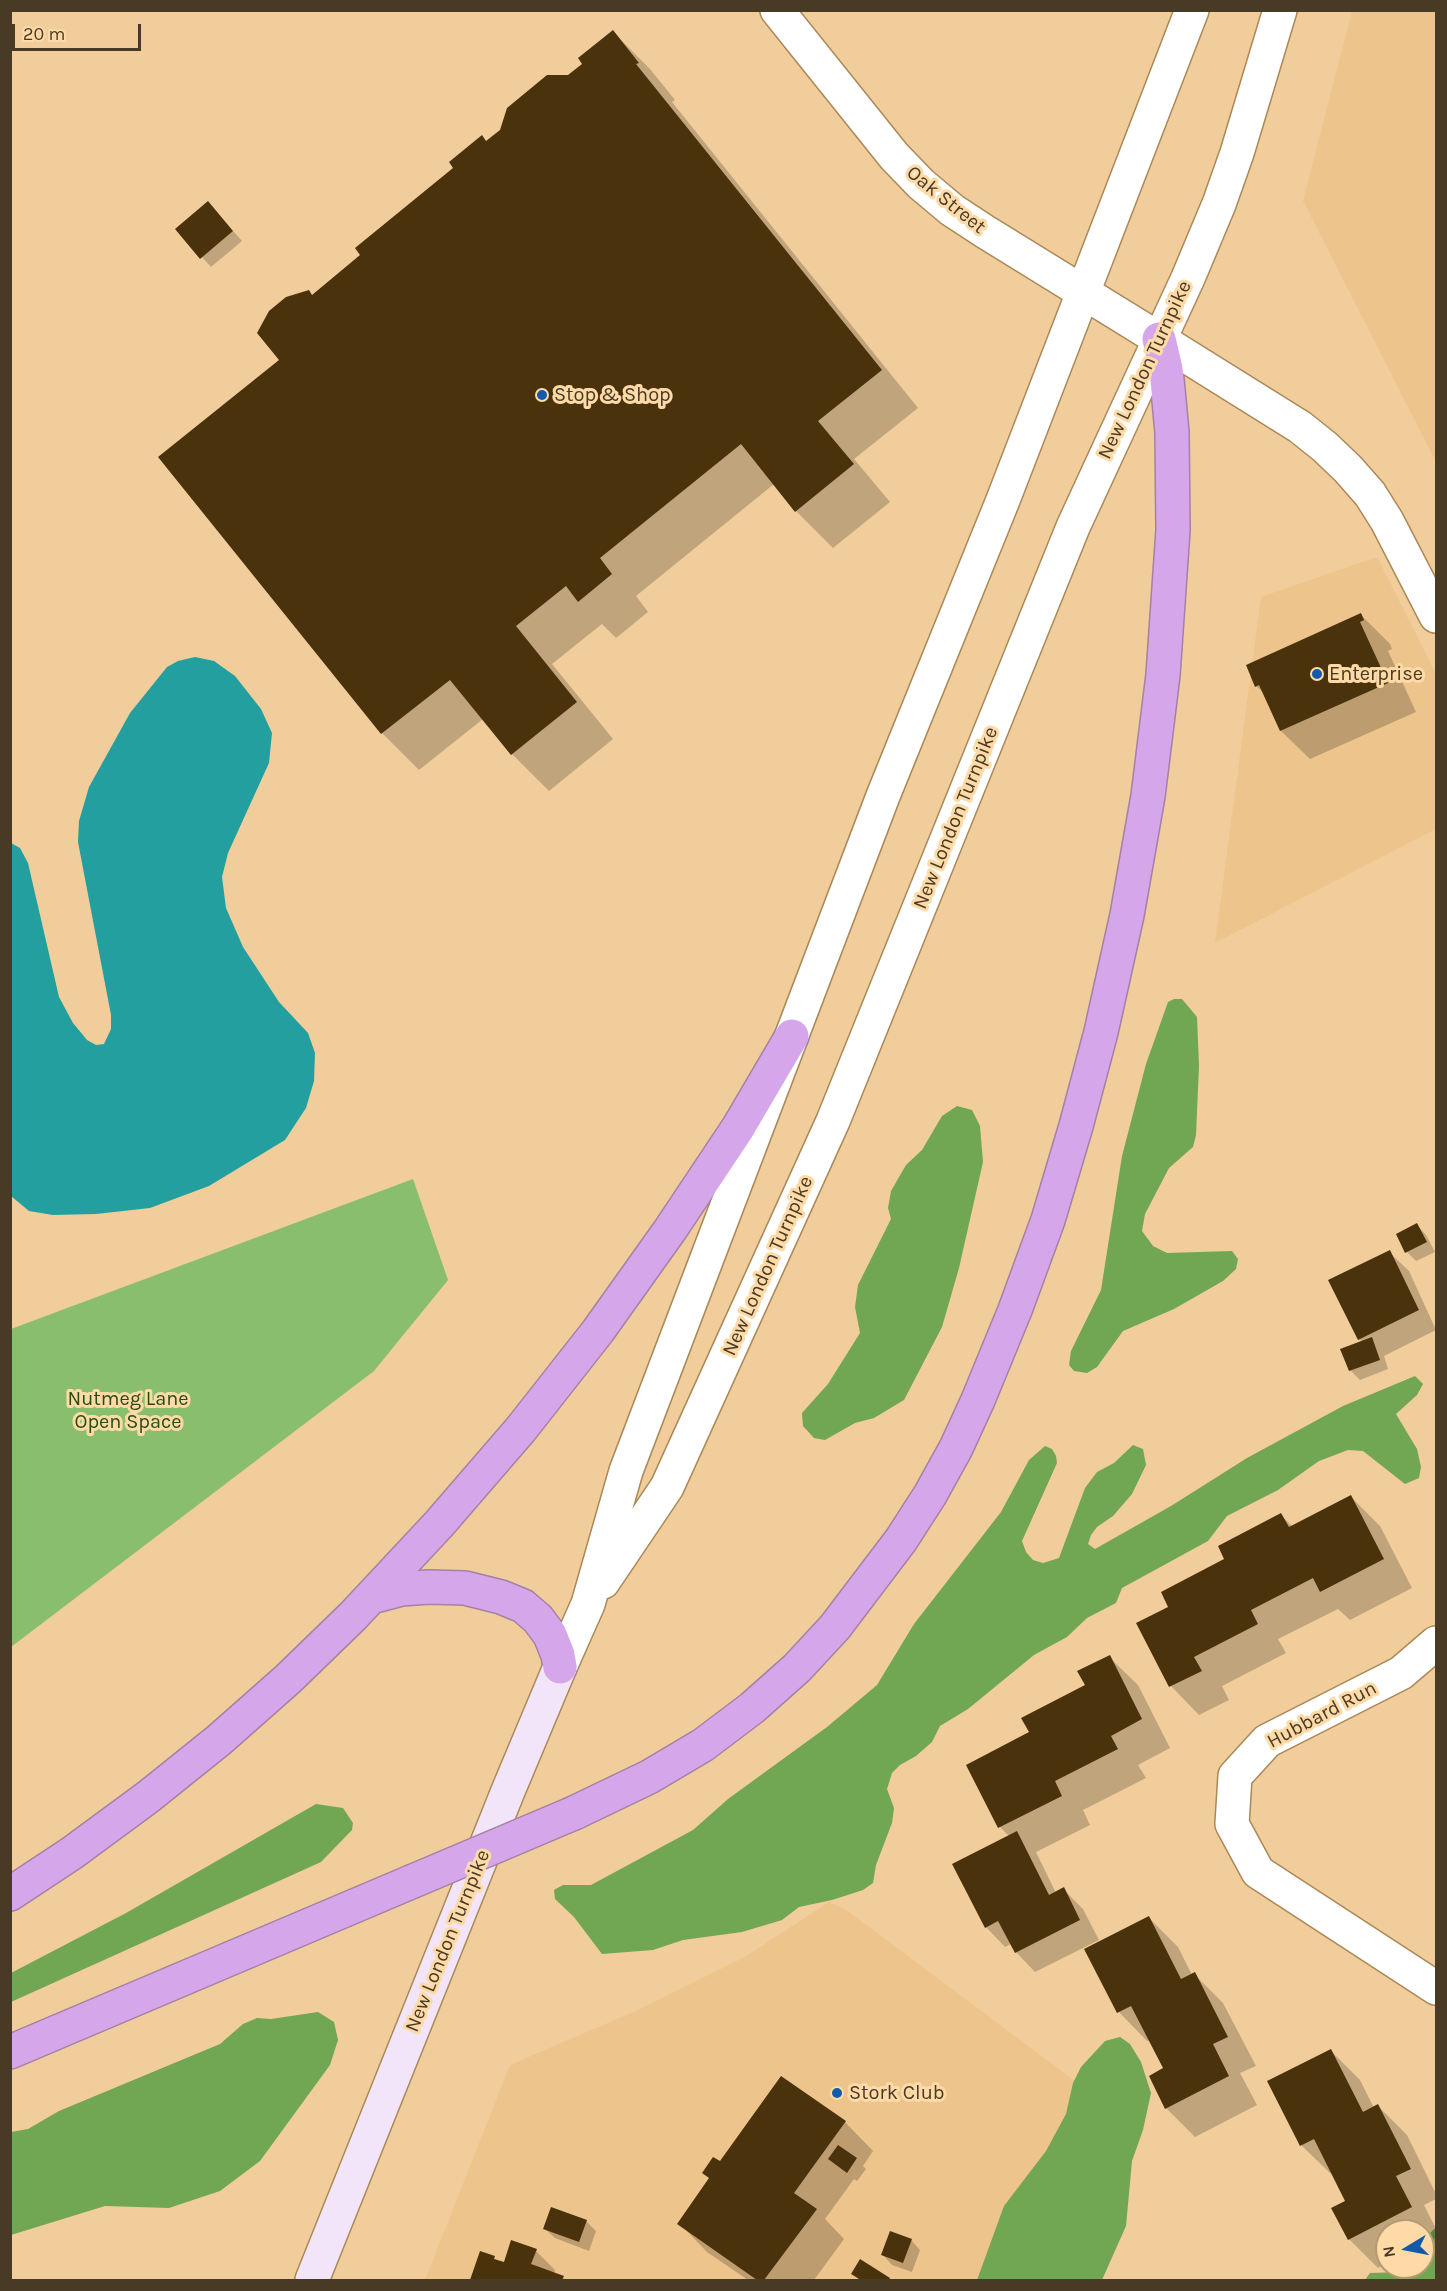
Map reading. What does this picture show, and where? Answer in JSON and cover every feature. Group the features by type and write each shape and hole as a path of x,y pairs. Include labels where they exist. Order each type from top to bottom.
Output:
{"highway":[{"path":"10,2052 574,1813 649,1777 703,1744 752,1708 797,1668 834,1627 895,1549 930,1495 956,1448 1015,1310 1047,1220 1082,1106 1127,915 1148,796 1162,675 1173,530 1172,432 1166,369 1159,339"},
{"path":"10,1894 72,1853 148,1797 219,1740 288,1679 371,1597 439,1524 513,1438 598,1330 670,1230 738,1128 792,1036"},
{"path":"371,1597 401,1589 429,1587 465,1588 501,1597 523,1606 538,1619 550,1635 558,1654 560,1667"}],"main road":[{"name":"New London Turnpike","path":"312,2280 560,1667"}],"street":[{"name":"Oak Street","path":"777,10 894,156 921,184 976,226 1300,427 1325,447 1370,494 1388,521 1437,616"},
{"name":"New London Turnpike","path":"560,1667 588,1604 627,1471 883,796 1003,500 1192,10"},
{"name":"New London Turnpike","path":"588,1604 667,1487 806,1182 884,998 1073,526 1201,248 1226,185 1280,10"},
{"name":"Hubbard Run","path":"1437,1643 1401,1673 1267,1741 1235,1776 1232,1824 1258,1872 1437,1988"}],"shaded area":[{"path":"1352,11 1436,11 1436,462 1303,201"},
{"path":"1377,557 1436,674 1436,829 1215,943 1261,597"},
{"name":"Stork Club","path":"829,1902 845,1909 1107,2105 1017,2280 425,2280 510,2065 638,2010 745,1957"}],"green space":[{"path":"1182,999 1197,1017 1199,1066 1196,1135 1193,1147 1169,1168 1145,1214 1142,1231 1153,1246 1167,1253 1232,1251 1238,1259 1236,1269 1223,1281 1174,1309 1123,1331 1097,1367 1087,1373 1074,1371 1069,1365 1071,1351 1101,1290 1122,1156 1146,1064 1168,1002"},
{"path":"957,1106 972,1110 980,1126 983,1162 959,1268 942,1327 904,1400 874,1418 855,1423 825,1440 814,1438 803,1426 802,1413 828,1384 860,1333 855,1307 858,1285 891,1219 888,1208 891,1191 906,1165 922,1150 942,1116"},
{"name":"Nutmeg Lane Open Space","path":"413,1179 448,1280 374,1371 11,1647 11,1329"},
{"path":"1415,1376 1423,1384 1417,1395 1396,1414 1417,1449 1421,1467 1419,1478 1405,1484 1363,1451 1348,1450 1319,1461 1278,1490 1227,1516 1208,1541 1122,1588 1116,1603 1087,1618 1067,1637 1034,1655 968,1709 940,1726 932,1742 892,1773 887,1789 894,1808 892,1823 876,1865 873,1883 863,1890 799,1907 782,1920 742,1932 683,1940 653,1950 602,1954 574,1917 555,1899 554,1890 563,1885 591,1885 693,1830 728,1799 827,1727 877,1685 914,1624 1001,1512 1029,1460 1045,1446 1052,1449 1057,1463 1022,1541 1026,1552 1033,1560 1043,1563 1059,1558 1085,1488 1097,1472 1114,1463 1133,1445 1143,1449 1146,1465 1132,1494 1113,1516 1097,1527 1091,1535 1088,1544 1095,1549 1171,1506 1247,1458 1343,1406"},
{"path":"316,1804 343,1808 353,1823 352,1830 321,1862 11,2002 11,1973 126,1913"},
{"path":"318,2012 334,2022 338,2040 330,2065 260,2161 220,2191 169,2208 105,2206 11,2235 11,2132 28,2129 59,2111 220,2044 243,2024 257,2018 271,2019"},
{"path":"1120,2037 1130,2044 1141,2062 1151,2093 1143,2130 1132,2161 1126,2226 1102,2280 977,2280 1004,2206 1046,2151 1066,2114 1073,2083 1081,2067 1105,2041"},
{"path":"1436,2229 1436,2280 1365,2280 1370,2273 1375,2273 1375,2279 1435,2279"}],"water":[{"path":"195,657 214,661 235,676 261,709 272,733 269,763 228,853 222,877 226,908 243,947 279,1002 308,1033 315,1053 314,1081 306,1108 285,1140 209,1186 150,1208 96,1214 53,1215 29,1211 11,1196 11,843 20,848 28,863 59,997 73,1023 87,1040 96,1045 104,1044 111,1029 111,1015 78,842 79,821 89,787 130,713 167,667 178,661"}],"building":[{"name":"Stop & Shop","path":"613,30 639,63 636,64 882,370 818,421 854,464 795,512 741,444 600,558 612,574 578,602 566,586 516,626 577,702 511,755 450,680 381,734 158,457 279,360 257,333 269,311 286,297 309,290 312,295 360,255 355,248 453,168 449,162 482,135 486,141 500,130 507,108 547,75 568,75 582,64 578,58"},
{"path":"208,201 233,231 200,259 175,229"},
{"name":"Enterprise","path":"1361,613 1364,620 1360,622 1388,683 1280,731 1259,685 1255,687 1246,665"},
{"path":"1417,1223 1427,1242 1405,1253 1396,1234"},
{"path":"1390,1250 1419,1310 1358,1340 1328,1280"},
{"path":"1372,1337 1380,1360 1349,1371 1340,1349"},
{"path":"1351,1495 1384,1559 1320,1592 1313,1578 1251,1610 1258,1624 1194,1657 1202,1671 1169,1687 1136,1623 1168,1607 1161,1592 1224,1559 1218,1546 1281,1513 1289,1527"},
{"path":"1110,1655 1142,1719 1111,1736 1118,1749 1055,1781 1062,1796 998,1828 966,1765 1029,1732 1021,1718 1085,1685 1077,1671"},
{"path":"1017,1831 1049,1895 1064,1887 1080,1920 1015,1953 998,1921 985,1928 952,1864"},
{"path":"1149,1916 1181,1979 1195,1972 1228,2037 1213,2044 1229,2076 1165,2109 1149,2076 1163,2068 1131,2006 1117,2013 1084,1949"},
{"path":"1331,2049 1363,2112 1378,2104 1411,2169 1396,2176 1412,2207 1389,2219 1375,2219 1375,2226 1348,2240 1331,2208 1345,2201 1314,2139 1300,2146 1267,2081"},
{"path":"781,2076 846,2121 794,2193 817,2209 764,2280 757,2280 677,2224 709,2178 702,2173 713,2157 720,2161"},
{"path":"838,2145 857,2158 847,2173 828,2159"},
{"path":"551,2207 587,2220 579,2242 543,2229"},
{"path":"890,2231 912,2239 903,2263 881,2255"},
{"path":"511,2240 537,2249 531,2264 564,2276 562,2280 470,2280 480,2251 504,2262"},
{"path":"860,2259 890,2278 889,2280 861,2280 851,2274"}],"place":[{"name":"Stop & Shop","path":"542,395"},
{"name":"Enterprise","path":"1317,674"},
{"name":"Stork Club","path":"837,2093"}]}
